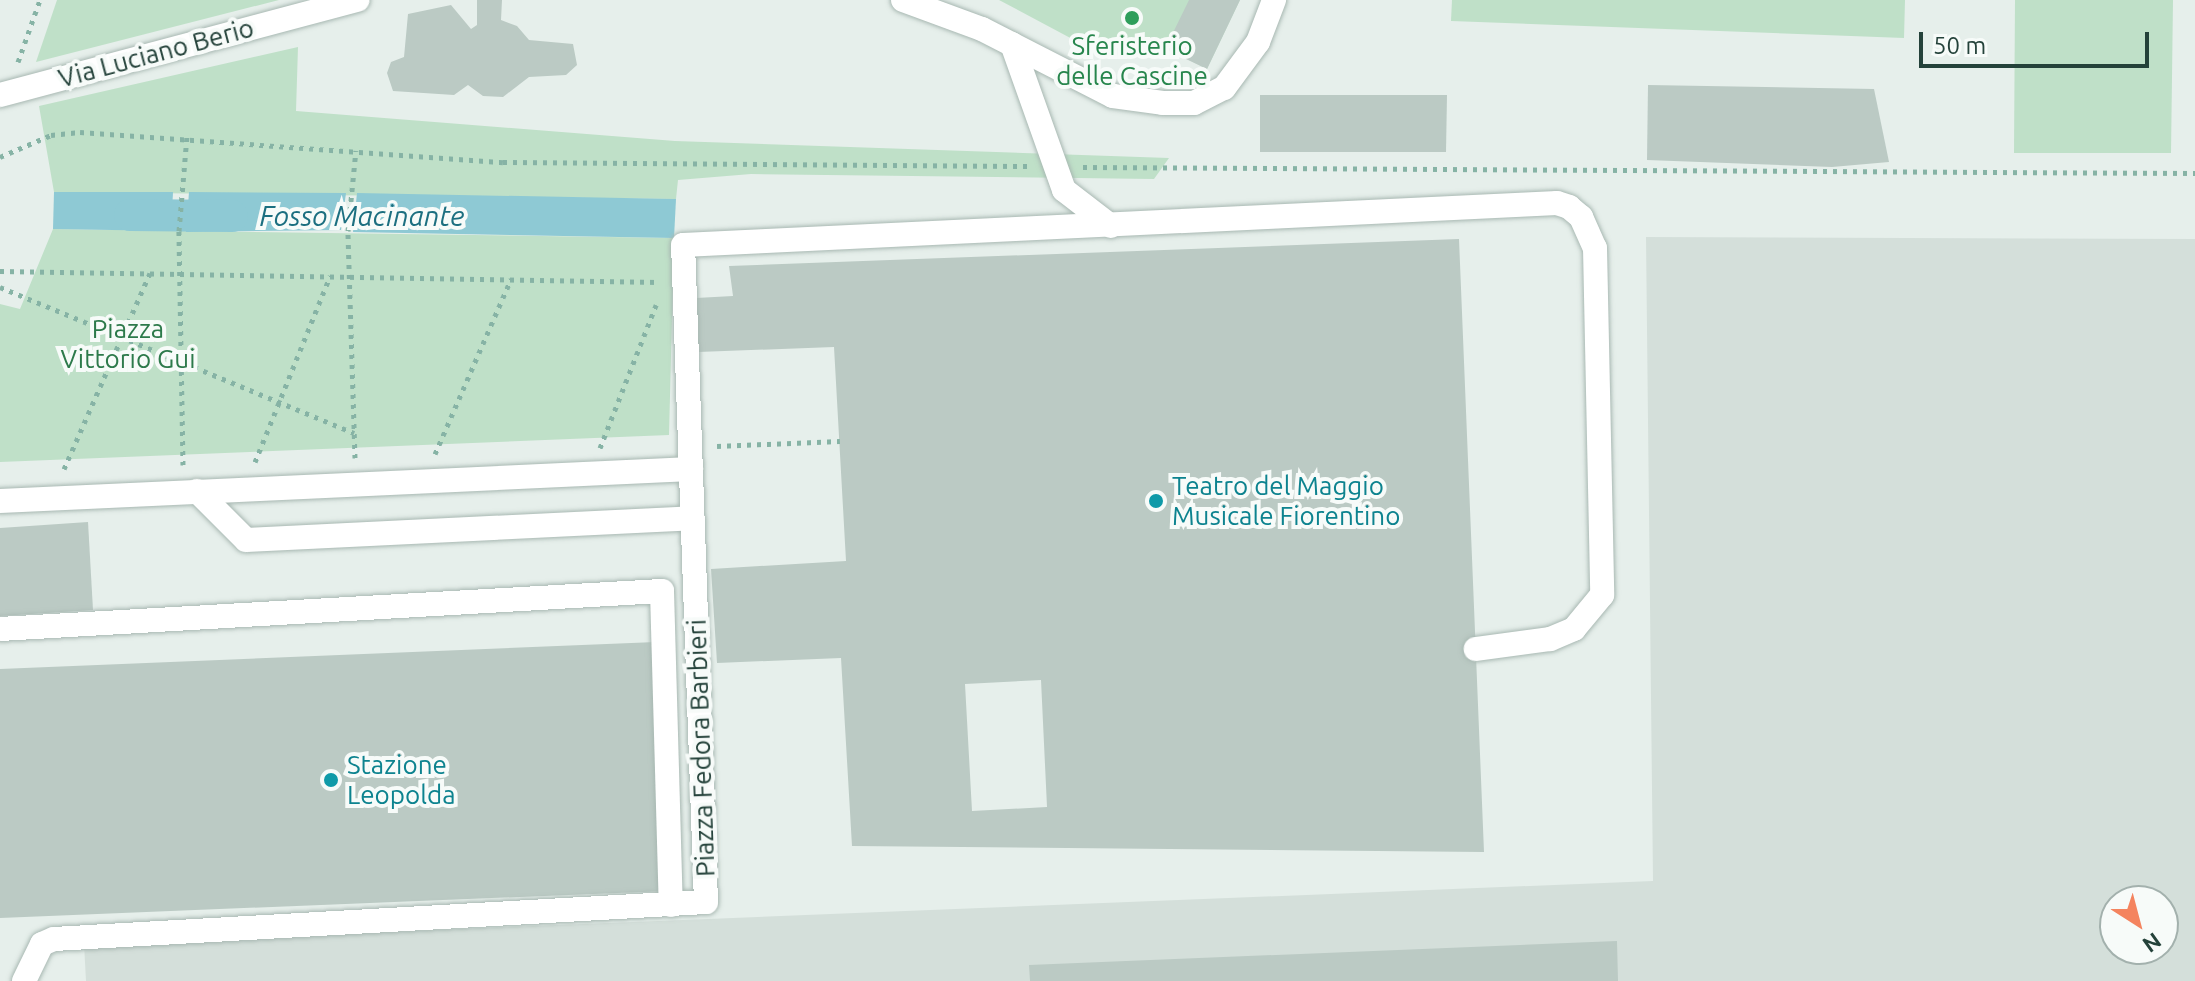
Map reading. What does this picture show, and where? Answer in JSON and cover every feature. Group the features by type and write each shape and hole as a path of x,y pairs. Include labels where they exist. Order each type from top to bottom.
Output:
{"street":[{"name":"Via Luciano Berio","path":"4,94 358,0"},
{"path":"903,0 1012,44 1113,96 1194,103 1210,98 1240,71 1258,42 1274,0"},
{"path":"1012,44 1052,166 1072,198 1111,226 1557,203 1581,217 1591,233 1596,268 1602,595 1591,613 1562,634 1476,649"},
{"name":"Piazza Fedora Barbieri","path":"0,629 662,591 671,905 706,902 683,245 1111,226"},
{"path":"0,501 691,469"},
{"path":"197,491 246,540 692,518"},
{"path":"24,981 42,944 54,939 671,905"}],"path":[{"path":"4,94 40,0"},
{"path":"0,157 51,135 80,132 187,136 503,162 2195,173"},
{"path":"183,465 179,231 187,136"},
{"path":"355,459 348,231 356,150"},
{"path":"0,271 665,282 599,450"},
{"path":"64,469 150,273"},
{"path":"255,462 330,276"},
{"path":"435,456 511,279"},
{"path":"0,287 354,433"}],"shaded area":[{"path":"1646,237 2195,239 2195,981 86,981 84,944 1653,881"}],"green space":[{"path":"57,0 279,0 36,62"},
{"name":"Sferisterio delle Cascine","path":"999,0 1240,0 1207,69 1144,37 1126,54 1106,57"},
{"path":"1452,0 1905,0 1904,38 1451,21"},
{"path":"2015,0 2173,0 2171,153 2014,153"},
{"path":"298,47 296,111 675,141 1169,158 1154,179 751,174 678,180 676,199 54,192 39,106"},
{"name":"Piazza Vittorio Gui","path":"53,229 674,238 669,435 0,462 0,304 20,309"}],"water":[{"path":"54,192 173,192 171,231 53,229"},
{"path":"189,192 346,193 341,230 186,232"},
{"path":"357,193 676,199 674,238 353,232"}],"building":[{"path":"477,0 502,0 501,20 517,26 529,40 573,44 577,65 566,75 529,77 503,97 483,96 468,85 454,95 393,91 387,73 391,62 404,57 408,14 451,5 471,29 477,25"},
{"path":"1189,0 1240,0 1207,69 1165,49"},
{"path":"1648,85 1874,89 1889,162 1832,167 1647,160"},
{"path":"1260,95 1447,95 1446,152 1260,152"},
{"name":"Teatro del Maggio Musicale Fiorentino","path":"1459,239 1484,852 852,846 841,658 717,663 711,569 846,561 834,347 698,352 696,298 733,296 729,266","holes":["1041,680 1047,807 972,811 965,684"]},
{"path":"88,522 93,610 0,616 0,528"},
{"name":"Stazione Leopolda","path":"656,642 666,891 0,918 0,669"},
{"path":"1617,941 1618,981 1030,981 1029,965"}],"waterway":[{"name":"Fosso Macinante","path":"130,215 232,216"}],"place":[{"name":"Sferisterio delle Cascine","path":"1132,18"},
{"name":"Teatro del Maggio Musicale Fiorentino","path":"1156,501"},
{"name":"Stazione Leopolda","path":"331,780"}]}
